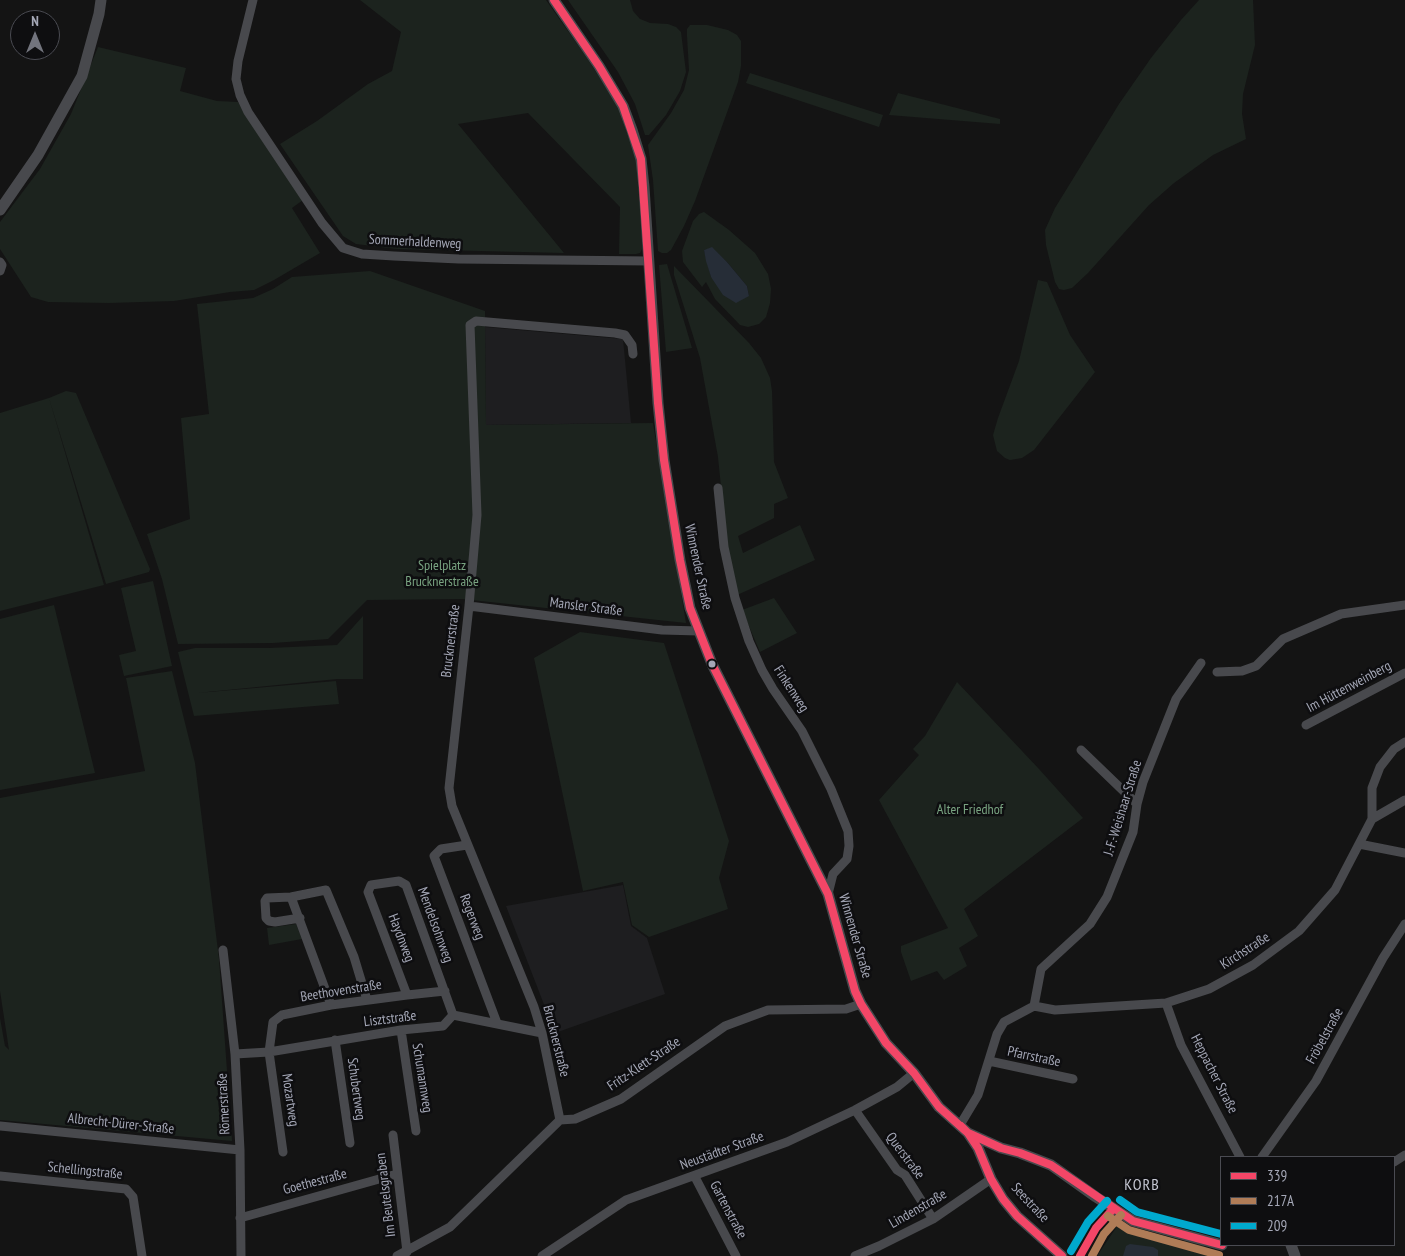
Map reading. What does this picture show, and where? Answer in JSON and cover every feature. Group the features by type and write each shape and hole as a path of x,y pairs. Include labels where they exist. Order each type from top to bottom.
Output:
{"street":[{"path":"0,210 38,155 82,76 101,0"},
{"name":"Sommerhaldenweg","path":"253,0 238,61 236,79 240,95 248,112 322,223 343,248 362,254 403,256 649,261"},
{"name":"Winnender Straße","path":"554,0 599,66 623,106 641,159 658,403 664,460 684,584 690,608 712,664 828,894 855,991 861,1004 886,1043 914,1073 939,1107 964,1129 1002,1148 1051,1165 1096,1198 1133,1221 1220,1244"},
{"name":"Brucknerstraße","path":"560,1120 542,1033 524,980 452,806 449,788 470,606 477,515 470,325 476,321 615,333 625,336 632,345 633,354"},
{"name":"Finkenweg","path":"718,488 724,548 734,598 749,641 773,689 802,731 831,790 848,831 849,846 847,859 833,874 828,894"},
{"path":"1217,672 1242,671 1256,666 1283,639 1341,614 1405,605"},
{"name":"Mansler Straße","path":"470,606 662,630 699,632"},
{"name":"J.-F.-Weishaar-Straße","path":"1034,1006 1041,969 1090,924 1107,897 1133,832 1136,804 1143,782 1176,699 1201,663"},
{"name":"Im Hüttenweinberg","path":"1306,725 1405,673"},
{"path":"1405,742 1394,749 1380,767 1372,788 1372,819 1405,800"},
{"path":"1081,750 1136,804"},
{"name":"Kirchstraße","path":"1034,1006 1055,1010 1166,1003 1209,990 1253,965 1299,931 1335,890 1372,819"},
{"path":"1359,844 1405,853"},
{"name":"Regerweg","path":"468,845 441,849 434,856 497,1023"},
{"name":"Mendelsohnweg","path":"368,892 371,885 399,881 406,885 453,1015"},
{"path":"300,918 275,922 269,921 266,918 264,904 267,898 291,897 326,890 354,957 367,1000"},
{"name":"Haydnweg","path":"368,892 408,995"},
{"path":"291,897 331,1005"},
{"name":"Fröbelstraße","path":"1263,1156 1316,1080 1405,924"},
{"name":"Römerstraße","path":"223,950 235,1054 240,1150 240,1256"},
{"name":"Beethovenstraße","path":"268,1052 273,1022 282,1015 331,1005 445,991"},
{"name":"Heppacher Straße","path":"1166,1003 1181,1045 1239,1156"},
{"name":"Fritz-Klett-Straße","path":"560,1120 575,1119 621,1099 725,1026 768,1010 846,1010 861,1004"},
{"path":"964,1129 978,1095 997,1034 1004,1022 1034,1006"},
{"path":"453,1015 542,1033"},
{"name":"Lisztstraße","path":"235,1054 268,1052 401,1030 443,1026 453,1015"},
{"name":"Schumannweg","path":"401,1030 416,1131"},
{"name":"Schubertweg","path":"335,1040 350,1143"},
{"name":"Mozartweg","path":"268,1052 283,1152"},
{"name":"Pfarrstraße","path":"989,1061 1074,1079"},
{"name":"Neustädter Straße","path":"542,1256 626,1200 787,1142 855,1110 897,1087 914,1073"},
{"name":"Querstraße","path":"855,1110 897,1170 905,1175 932,1219"},
{"path":"397,1256 450,1227 560,1120"},
{"name":"Albrecht-Dürer-Straße","path":"0,1126 240,1150"},
{"name":"Seestraße","path":"964,1129 985,1163 991,1179 1003,1199 1017,1216 1062,1256"},
{"name":"Im Beutelsgraben","path":"393,1136 407,1252"},
{"path":"985,1163 990,1152 1002,1148"},
{"name":"Goethestraße","path":"240,1218 397,1174"},
{"name":"Schellingstraße","path":"0,1176 126,1189 133,1197 142,1256"},
{"name":"Gartenstraße","path":"695,1176 736,1256"},
{"name":"Lindenstraße","path":"855,1256 932,1219 991,1179"},
{"path":"879,1246 883,1256"}],"shaded area":[{"path":"712,247 747,286 749,296 736,303 723,295 711,277 706,261 704,250"},
{"path":"485,327 623,339 631,423 486,425"},
{"path":"623,885 631,926 647,938 665,994 555,1033 506,906"},
{"path":"1130,1244 1153,1247 1158,1250 1158,1256 1123,1256 1126,1246"}],"green space":[{"path":"360,0 546,0 620,109 636,159 639,179 643,240 640,253 619,254 620,207 528,113 458,124 564,253 397,249 356,244 343,236 280,144 317,121 368,84 392,71 401,32"},
{"path":"568,0 630,0 633,11 640,19 650,23 668,24 676,27 681,32 686,72 680,91 666,115 649,135 645,135 635,104 618,72"},
{"path":"1199,0 1253,0 1255,45 1243,94 1242,114 1246,139 1213,155 1174,183 1149,205 1088,273 1072,288 1059,289 1055,282 1046,245 1045,230 1055,208 1119,104 1151,58"},
{"path":"690,25 707,25 728,30 737,35 741,41 741,66 738,82 695,201 671,250 667,253 662,253 658,251 653,180 648,145 671,113 684,90 689,70 687,29"},
{"path":"98,47 186,68 180,91 217,101 238,102 303,200 292,208 320,253 254,290 174,301 48,302 31,297 0,249 0,222 40,169 71,114"},
{"path":"750,73 883,115 879,127 746,83"},
{"path":"898,93 1000,119 1000,124 889,115"},
{"path":"704,212 729,230 755,253 768,274 771,289 770,303 766,317 759,324 748,327 740,325 715,299 706,282 702,287 683,262 682,251 693,221 699,214","holes":["712,248 727,262 747,286 749,296 711,277 704,250"]},
{"path":"667,264 692,348 666,352 659,265"},
{"path":"674,266 749,343 761,358 770,378 774,462 788,498 774,504 774,518 738,536 743,553 800,525 815,560 737,595 727,546 718,457 700,358 674,275"},
{"name":"Spielplatz Brucknerstraße","path":"370,271 485,311 486,425 653,423 686,623 462,599 367,600 328,639 273,643 178,644 162,579 147,534 190,519 181,418 209,414 197,304 253,298 273,289 292,277"},
{"path":"1038,280 1047,282 1070,335 1095,372 1034,450 1022,458 1010,460 997,451 993,435 1019,361"},
{"path":"66,391 76,393 150,569 149,572 106,584 49,398"},
{"path":"49,398 104,585 0,611 0,413"},
{"path":"153,581 172,666 124,676 119,655 136,651 121,588"},
{"path":"774,598 797,633 760,652 742,610"},
{"path":"54,605 95,773 0,790 0,619"},
{"path":"363,616 363,679 337,679 197,693 336,681 339,704 194,716 178,652 195,648 269,648 337,645"},
{"path":"580,632 664,643 729,841 719,878 728,909 649,937 632,925 623,882 583,891 534,658"},
{"path":"172,671 195,763 219,959 232,1141 0,1120 0,1018 5,1046 9,1050 0,991 0,798 145,771 126,678"},
{"name":"Alter Friedhof","path":"957,682 1083,818 964,909 978,936 959,948 967,966 944,980 937,971 911,981 901,952 901,946 948,928 879,800 919,755 913,749 925,736"},
{"path":"296,924 302,939 269,945 267,928"},
{"path":"1120,1222 1164,1239 1183,1242 1184,1239 1203,1245 1208,1249 1210,1256 1097,1256"}],"transit line":[{"name":"339","path":"554,0 599,66 623,106 641,159 658,403 664,460 680,560 690,608 712,664 828,894 855,991 861,1004 886,1043 914,1073 939,1107 968,1133 1001,1148 1051,1165 1133,1221 1220,1244"},
{"name":"339","path":"961,1126 978,1148 991,1179 1003,1199 1017,1216 1062,1256"},
{"name":"209","path":"1120,1200 1137,1212 1220,1234"},
{"name":"209","path":"1071,1251 1088,1222 1107,1201"},
{"name":"339","path":"1080,1256 1096,1228 1114,1208"},
{"name":"217A","path":"1092,1256 1104,1234 1121,1215"},
{"name":"217A","path":"1108,1216 1129,1230 1219,1255"}],"district":[{"name":"KORB","path":"1142,1185"}]}
